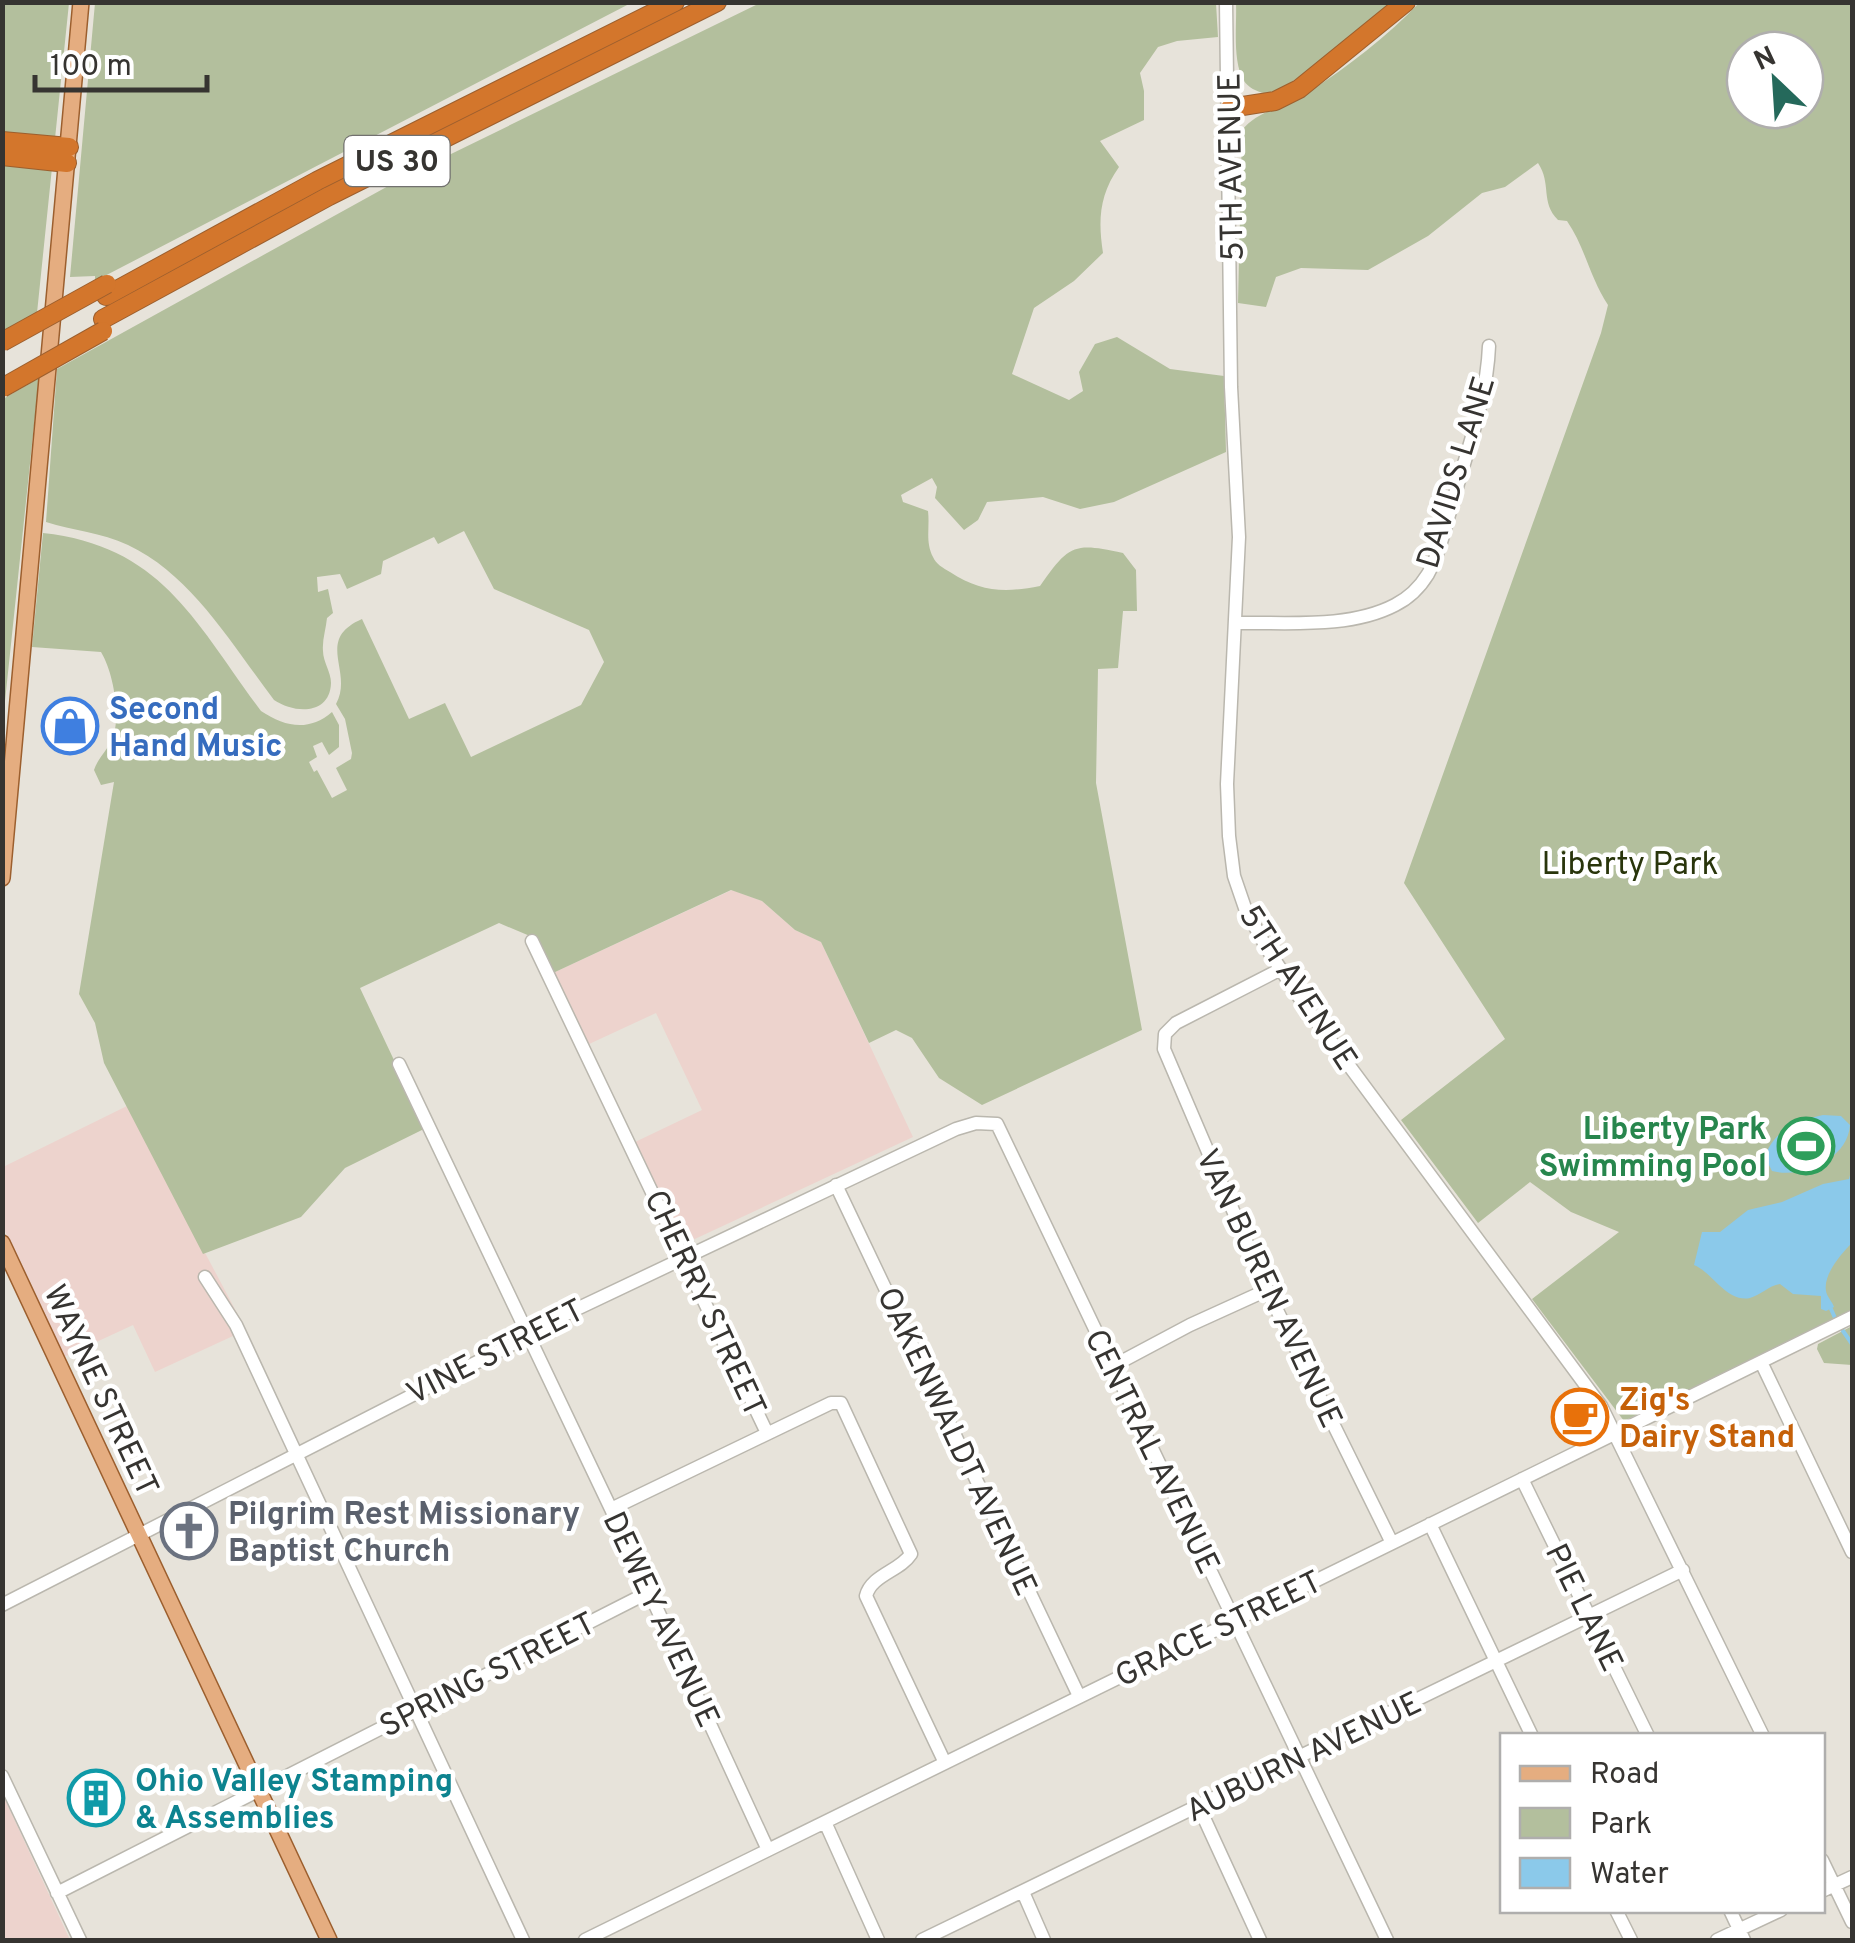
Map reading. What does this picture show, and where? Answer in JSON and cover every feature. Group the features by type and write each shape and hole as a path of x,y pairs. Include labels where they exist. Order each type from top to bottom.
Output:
{"highway":[{"path":"596,42 661,2"},
{"name":"US 30","path":"2,374 103,324 182,264 350,164 674,2"},
{"name":"US 30","path":"2,353 106,290 182,264 716,2"},
{"path":"696,12 734,2"},
{"path":"1230,108 1274,100 1299,88 1406,2"},
{"path":"2,141 68,155"},
{"path":"2,156 68,155"},
{"path":"2,342 106,290"},
{"path":"2,388 103,324"}],"main road":[{"path":"2,878 9,738 81,2"},
{"name":"WAYNE STREET","path":"2,1243 329,1940"}],"street":[{"name":"5TH AVENUE","path":"1226,2 1231,387 1239,537 1227,784 1231,861 1245,908 1281,969 1432,1181 1589,1388 1617,1433 1762,1733"},
{"name":"DAVIDS LANE","path":"1236,623 1355,617 1381,612 1412,594 1434,562 1448,518 1488,375 1490,346"},
{"name":"CHERRY STREET","path":"532,940 767,1434 832,1402 841,1403 912,1554 870,1585 866,1596 945,1763"},
{"name":"VAN BUREN AVENUE","path":"1281,969 1168,1029 1164,1040 1167,1058 1267,1290 1392,1543"},
{"name":"DEWEY AVENUE","path":"399,1064 768,1850"},
{"name":"VINE STREET","path":"2,1605 564,1315 966,1125 997,1124"},
{"name":"CENTRAL AVENUE","path":"997,1124 1387,1940"},
{"name":"OAKENWALDT AVENUE","path":"836,1185 1079,1696"},
{"path":"205,1277 236,1325 523,1940"},
{"path":"1113,1366 1190,1324 1267,1290"},
{"name":"GRACE STREET","path":"585,1940 1843,1322"},
{"path":"1762,1362 1852,1552"},
{"path":"611,1510 767,1434"},
{"name":"PIE LANE","path":"1522,1479 1647,1733"},
{"path":"1430,1524 1531,1733"},
{"name":"AUBURN AVENUE","path":"922,1940 1683,1570"},
{"name":"SPRING STREET","path":"58,1892 649,1592"},
{"path":"2,1776 80,1940"},
{"path":"1199,1807 1260,1940"},
{"path":"825,1822 878,1940"},
{"path":"1852,1876 1828,1888 1852,1922"},
{"path":"1023,1892 1044,1940"},
{"path":"1617,1913 1630,1940"},
{"path":"1718,1940 1742,1935 1775,1913"}],"shaded area":[{"path":"732,890 762,901 795,930 821,942 913,1137 682,1245 633,1143 702,1110 656,1013 587,1045 553,973"},
{"path":"127,1106 246,1330 155,1372 133,1325 64,1357 3,1227 3,1167"},
{"path":"3,1795 70,1940 3,1940"}],"green space":[{"path":"2,3 69,3 37,313 2,334"},
{"path":"95,3 631,3 95,281 95,276 70,277"},
{"path":"760,3 1216,3 1218,37 1158,47 1140,73 1144,120 1100,141 1119,167 1107,188 1102,208 1103,253 1074,281 1034,308 1012,374 1069,400 1083,391 1079,372 1095,344 1117,337 1170,369 1224,376 1226,452 1114,502 1080,509 1043,497 987,502 978,520 964,530 935,498 937,487 932,478 901,495 903,502 928,511 929,545 936,562 982,587 1015,590 1040,586 1058,562 1082,548 1123,553 1136,570 1137,611 1123,611 1118,668 1098,669 1096,783 1142,1030 982,1105 939,1078 912,1038 896,1030 869,1043 821,942 795,930 762,901 731,890 553,973 537,939 499,923 360,988 426,1128 345,1168 301,1217 203,1254 104,1063 95,1023 79,994 114,782 101,785 94,770 114,734 116,703 101,652 32,647 43,533 84,541 118,554 147,572 194,619 261,711 297,725 315,723 332,712 339,725 339,747 329,755 322,742 313,746 317,757 309,762 332,798 347,790 336,768 351,759 352,753 345,719 336,704 341,680 337,646 348,627 362,619 409,719 445,703 471,757 581,705 604,662 589,630 494,589 464,531 438,544 434,537 383,561 381,574 347,589 340,574 317,577 318,592 328,589 333,613 327,618 323,647 331,679 329,693 325,701 310,709 282,705 274,700 209,613 172,574 128,545 46,522 57,369 410,174"},
{"path":"1236,3 1393,3 1310,70 1264,93 1248,85 1240,73"},
{"name":"Liberty Park","path":"1419,3 1852,3 1852,1311 1624,1421 1532,1299 1619,1232 1571,1212 1530,1182 1478,1223 1401,1120 1505,1039 1404,883 1608,305 1573,231 1567,221 1558,220 1553,213 1538,163 1505,187 1482,193 1428,236 1368,270 1301,268 1276,277 1266,307 1238,303 1242,130 1256,118 1301,97 1367,50"},
{"path":"39,378 3,720 3,399"},
{"path":"1852,1326 1852,1365 1824,1363 1818,1344"}],"water":[{"name":"Liberty Park Swimming Pool","path":"1823,1115 1841,1116 1850,1125 1841,1148 1809,1169 1772,1171 1765,1157 1774,1140 1796,1124"},
{"path":"1852,1167 1852,1243 1834,1264 1826,1284 1834,1307 1821,1309 1821,1296 1793,1294 1780,1284 1754,1297 1734,1296 1694,1265 1702,1232 1720,1232 1748,1210 1849,1179"}],"waterway":[{"path":"1831,1309 1836,1320"},
{"path":"1841,1328 1852,1344"}],"place":[{"name":"Second Hand Music","path":"70,726"},
{"name":"Liberty Park Swimming Pool","path":"1806,1146"},
{"name":"Zig's Dairy Stand","path":"1580,1417"},
{"name":"Pilgrim Rest Missionary Baptist Church","path":"189,1531"},
{"name":"Ohio Valley Stamping & Assemblies","path":"96,1798"}]}
